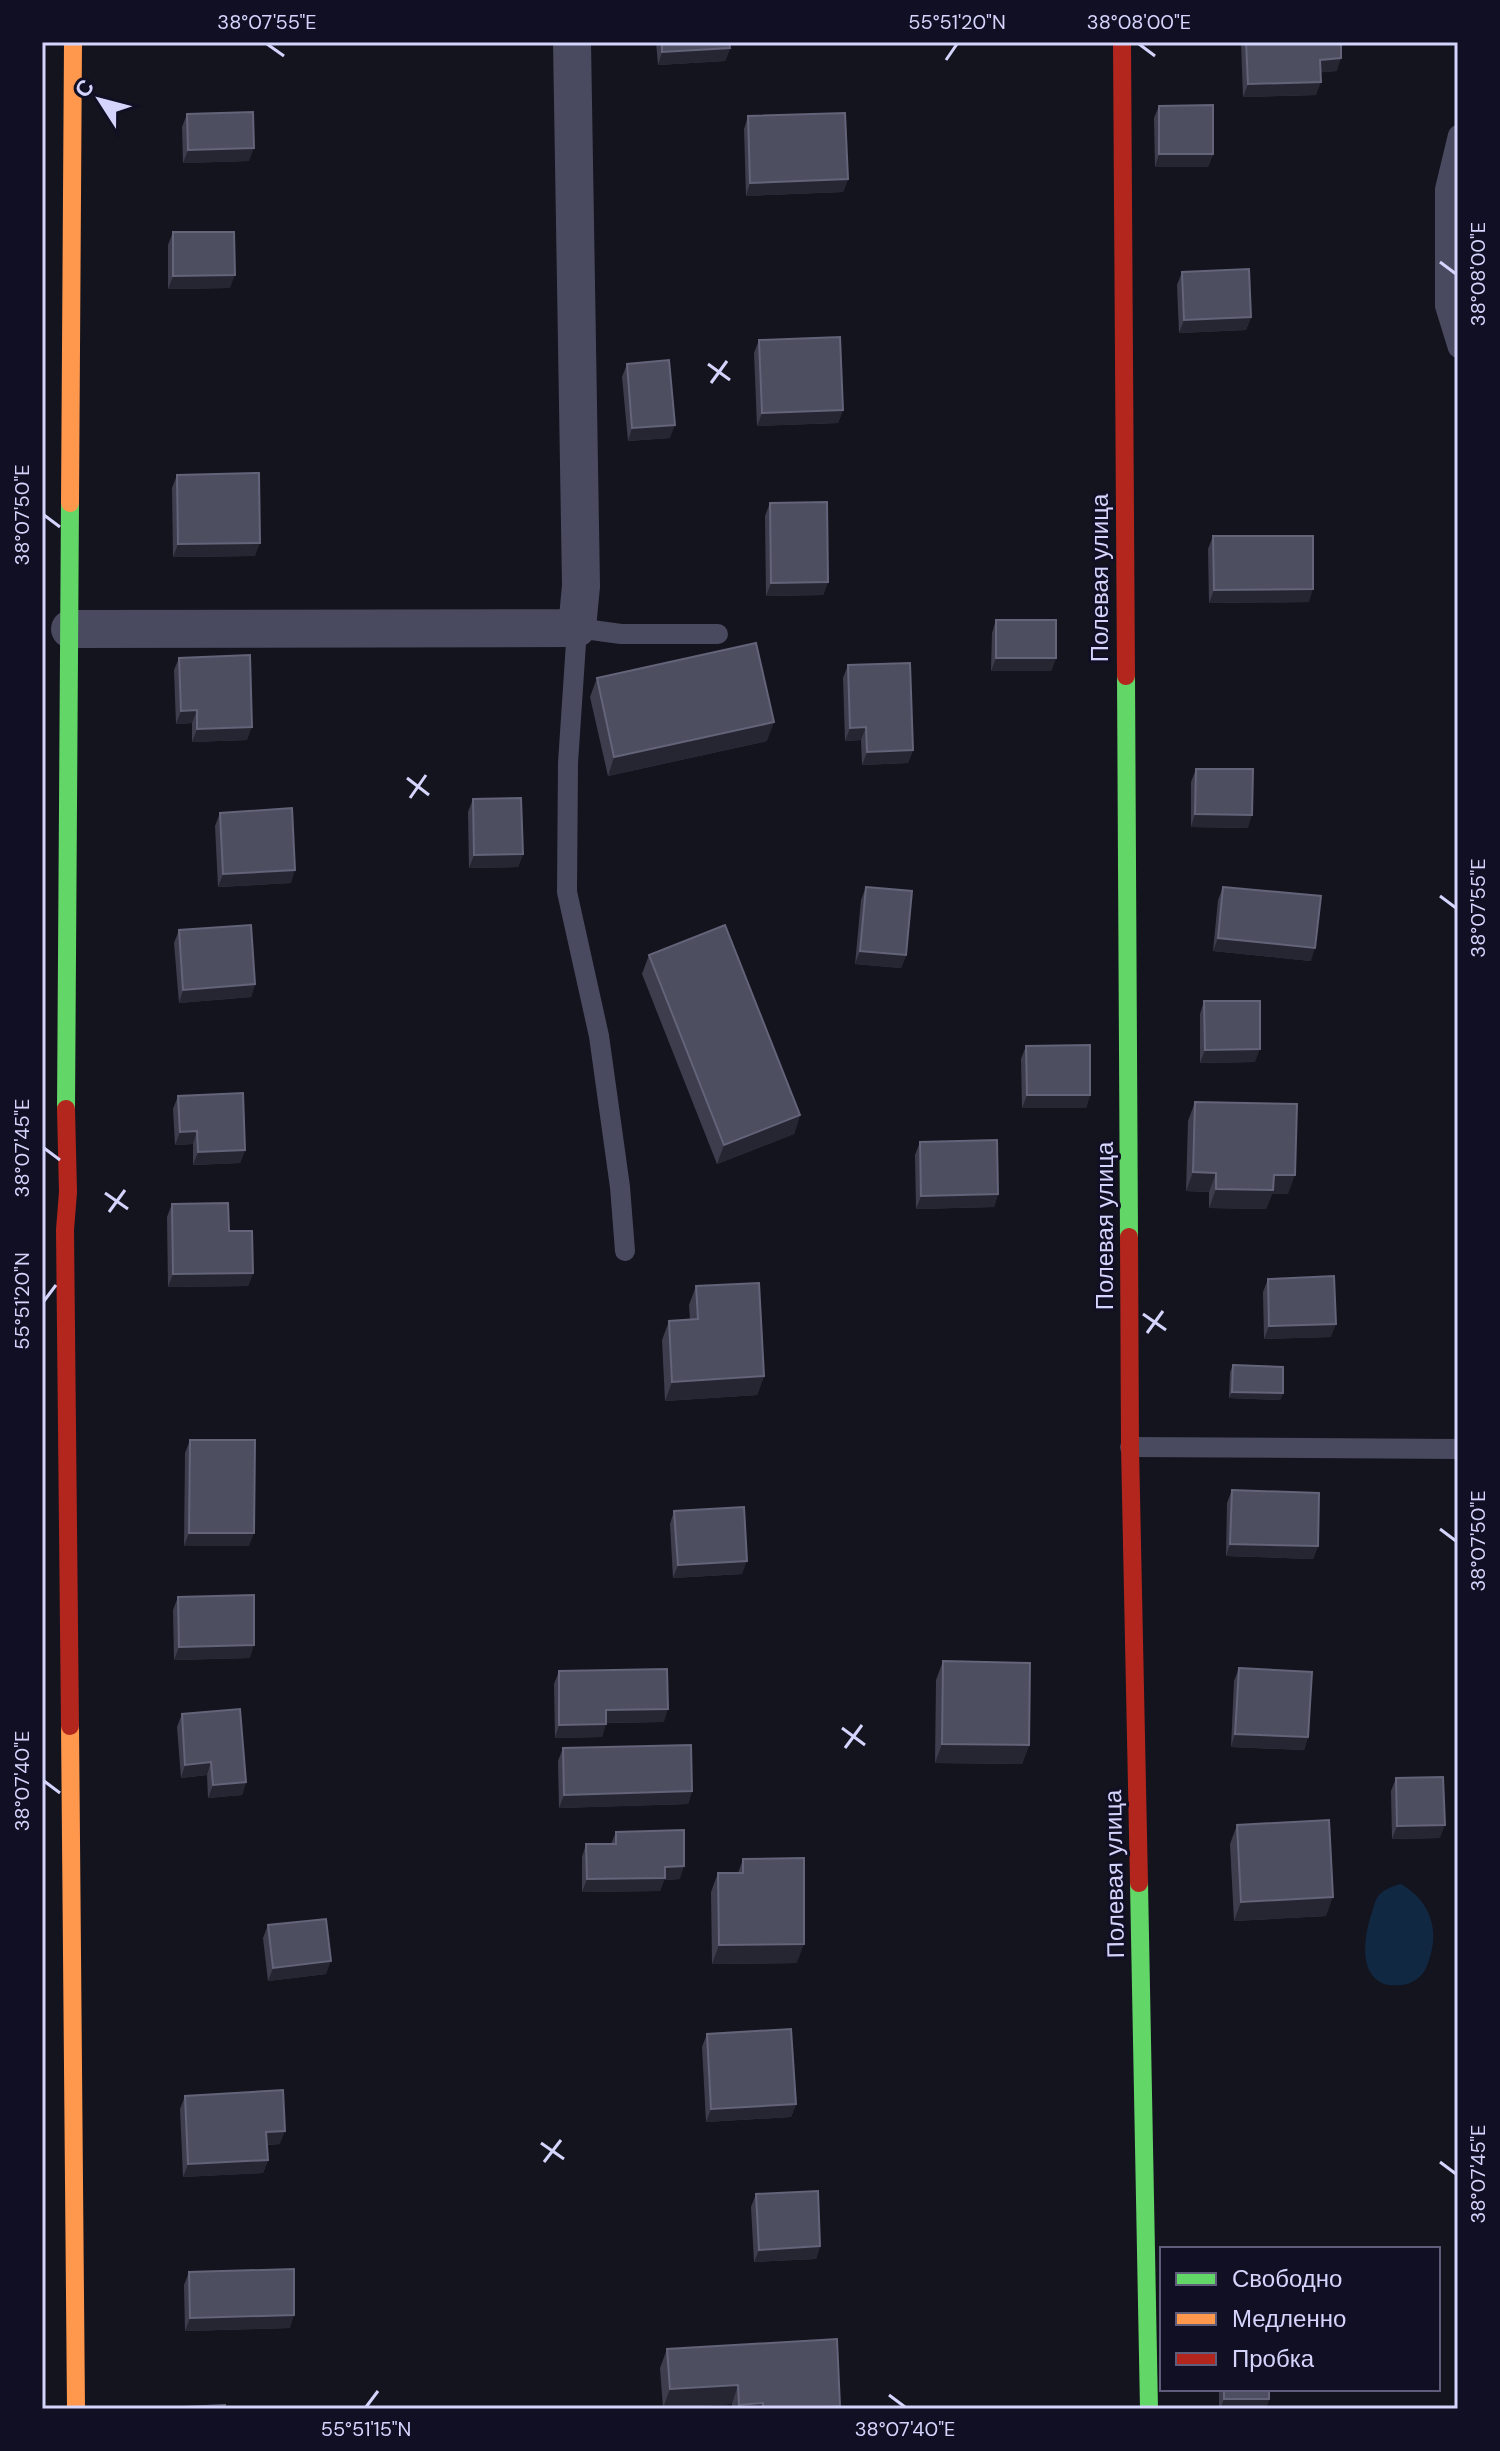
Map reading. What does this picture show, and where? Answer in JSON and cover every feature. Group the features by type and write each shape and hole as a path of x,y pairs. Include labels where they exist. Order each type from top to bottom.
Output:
{"main road":[{"path":"73,42 70,629 54,1160 68,1192 65,1230 76,2409"},
{"name":"Полевая улица","path":"1122,42 1130,1447 1149,2409"}],"street":[{"path":"70,629 577,628 581,586 572,42"}],"lane":[{"path":"1458,135 1445,189 1445,306 1458,348"},
{"path":"625,1251 620,1187 599,1036 567,892 568,763 577,628 621,634 718,634"},
{"path":"42,1229 65,1230"},
{"path":"1130,1447 1458,1449"}],"water":[{"path":"1401,1884 1421,1900 1427,1910 1433,1943 1426,1968 1419,1977 1406,1984 1388,1985 1375,1979 1370,1971 1366,1962 1366,1941 1378,1897 1386,1889"}],"building":[{"path":"662,42 729,42 730,48 662,52"},
{"path":"1246,42 1341,42 1341,58 1320,60 1321,82 1248,84"},
{"path":"1213,105 1213,154 1159,154 1159,106"},
{"path":"253,112 254,148 188,150 187,114"},
{"path":"845,113 848,179 750,183 748,116"},
{"path":"173,232 234,232 235,275 173,276"},
{"path":"1249,269 1251,317 1184,320 1182,272"},
{"path":"840,337 843,410 762,413 759,340"},
{"path":"669,360 675,425 632,428 627,364"},
{"path":"259,473 260,543 178,544 177,475"},
{"path":"827,502 828,582 771,583 770,503"},
{"path":"1213,536 1313,536 1313,589 1214,590"},
{"path":"996,620 1056,620 1056,658 996,658"},
{"path":"756,643 774,722 614,757 597,678"},
{"path":"250,655 252,727 197,729 197,710 181,711 179,658"},
{"path":"910,663 913,750 867,752 866,727 850,728 848,665"},
{"path":"1196,769 1253,769 1252,815 1195,814"},
{"path":"521,798 523,854 474,855 473,799"},
{"path":"292,808 295,870 223,874 220,813"},
{"path":"866,887 912,891 906,955 860,951"},
{"path":"1223,887 1321,896 1315,948 1218,938"},
{"path":"251,925 255,984 183,990 179,930"},
{"path":"725,925 800,1115 724,1145 649,955"},
{"path":"1204,1001 1260,1001 1260,1049 1205,1050"},
{"path":"1090,1045 1090,1095 1027,1095 1026,1046"},
{"path":"243,1093 245,1150 198,1152 197,1131 180,1132 178,1096"},
{"path":"1195,1102 1297,1104 1295,1175 1274,1175 1273,1190 1216,1189 1216,1173 1193,1172"},
{"path":"997,1140 998,1194 921,1196 920,1142"},
{"path":"228,1203 229,1231 252,1231 253,1273 173,1274 172,1204"},
{"path":"1334,1276 1336,1324 1269,1326 1268,1279"},
{"path":"759,1283 764,1376 672,1382 669,1321 698,1319 696,1286"},
{"path":"1233,1365 1283,1367 1283,1393 1232,1392"},
{"path":"190,1440 255,1440 254,1533 189,1533"},
{"path":"1232,1490 1319,1493 1318,1546 1230,1544"},
{"path":"744,1507 747,1561 678,1565 674,1511"},
{"path":"254,1595 254,1645 179,1647 178,1597"},
{"path":"943,1661 1030,1663 1029,1745 942,1744"},
{"path":"1239,1668 1312,1672 1308,1737 1235,1734"},
{"path":"667,1669 668,1709 606,1710 606,1724 559,1725 559,1671"},
{"path":"240,1709 246,1782 213,1785 211,1762 185,1765 182,1714"},
{"path":"691,1745 692,1791 564,1795 563,1748"},
{"path":"1443,1777 1445,1825 1397,1826 1396,1778"},
{"path":"1329,1820 1333,1897 1241,1902 1237,1825"},
{"path":"684,1830 684,1866 665,1867 665,1878 587,1879 586,1844 616,1844 616,1832"},
{"path":"804,1858 804,1944 719,1945 718,1873 743,1873 743,1859"},
{"path":"326,1919 331,1961 273,1968 268,1925"},
{"path":"791,2029 796,2104 711,2109 707,2034"},
{"path":"283,2090 285,2131 266,2132 268,2160 188,2164 185,2096"},
{"path":"818,2191 820,2246 759,2250 756,2194"},
{"path":"294,2269 294,2315 190,2318 189,2272"},
{"path":"837,2339 840,2406 763,2409 763,2403 739,2405 738,2385 670,2389 667,2349"},
{"path":"1224,2391 1269,2391 1269,2399 1224,2399"},
{"path":"225,2405 225,2409 183,2409 183,2407"}],"traffic: fast":[{"path":"66,1109 70,503"},
{"path":"1126,676 1129,1237"},
{"path":"1139,1883 1149,2409"}],"traffic: slow":[{"path":"70,503 73,42"},
{"path":"70,1726 76,2409"}],"traffic: jam":[{"path":"1122,42 1126,676"},
{"path":"66,1109 70,1726"},
{"path":"1129,1237 1139,1883"}]}
